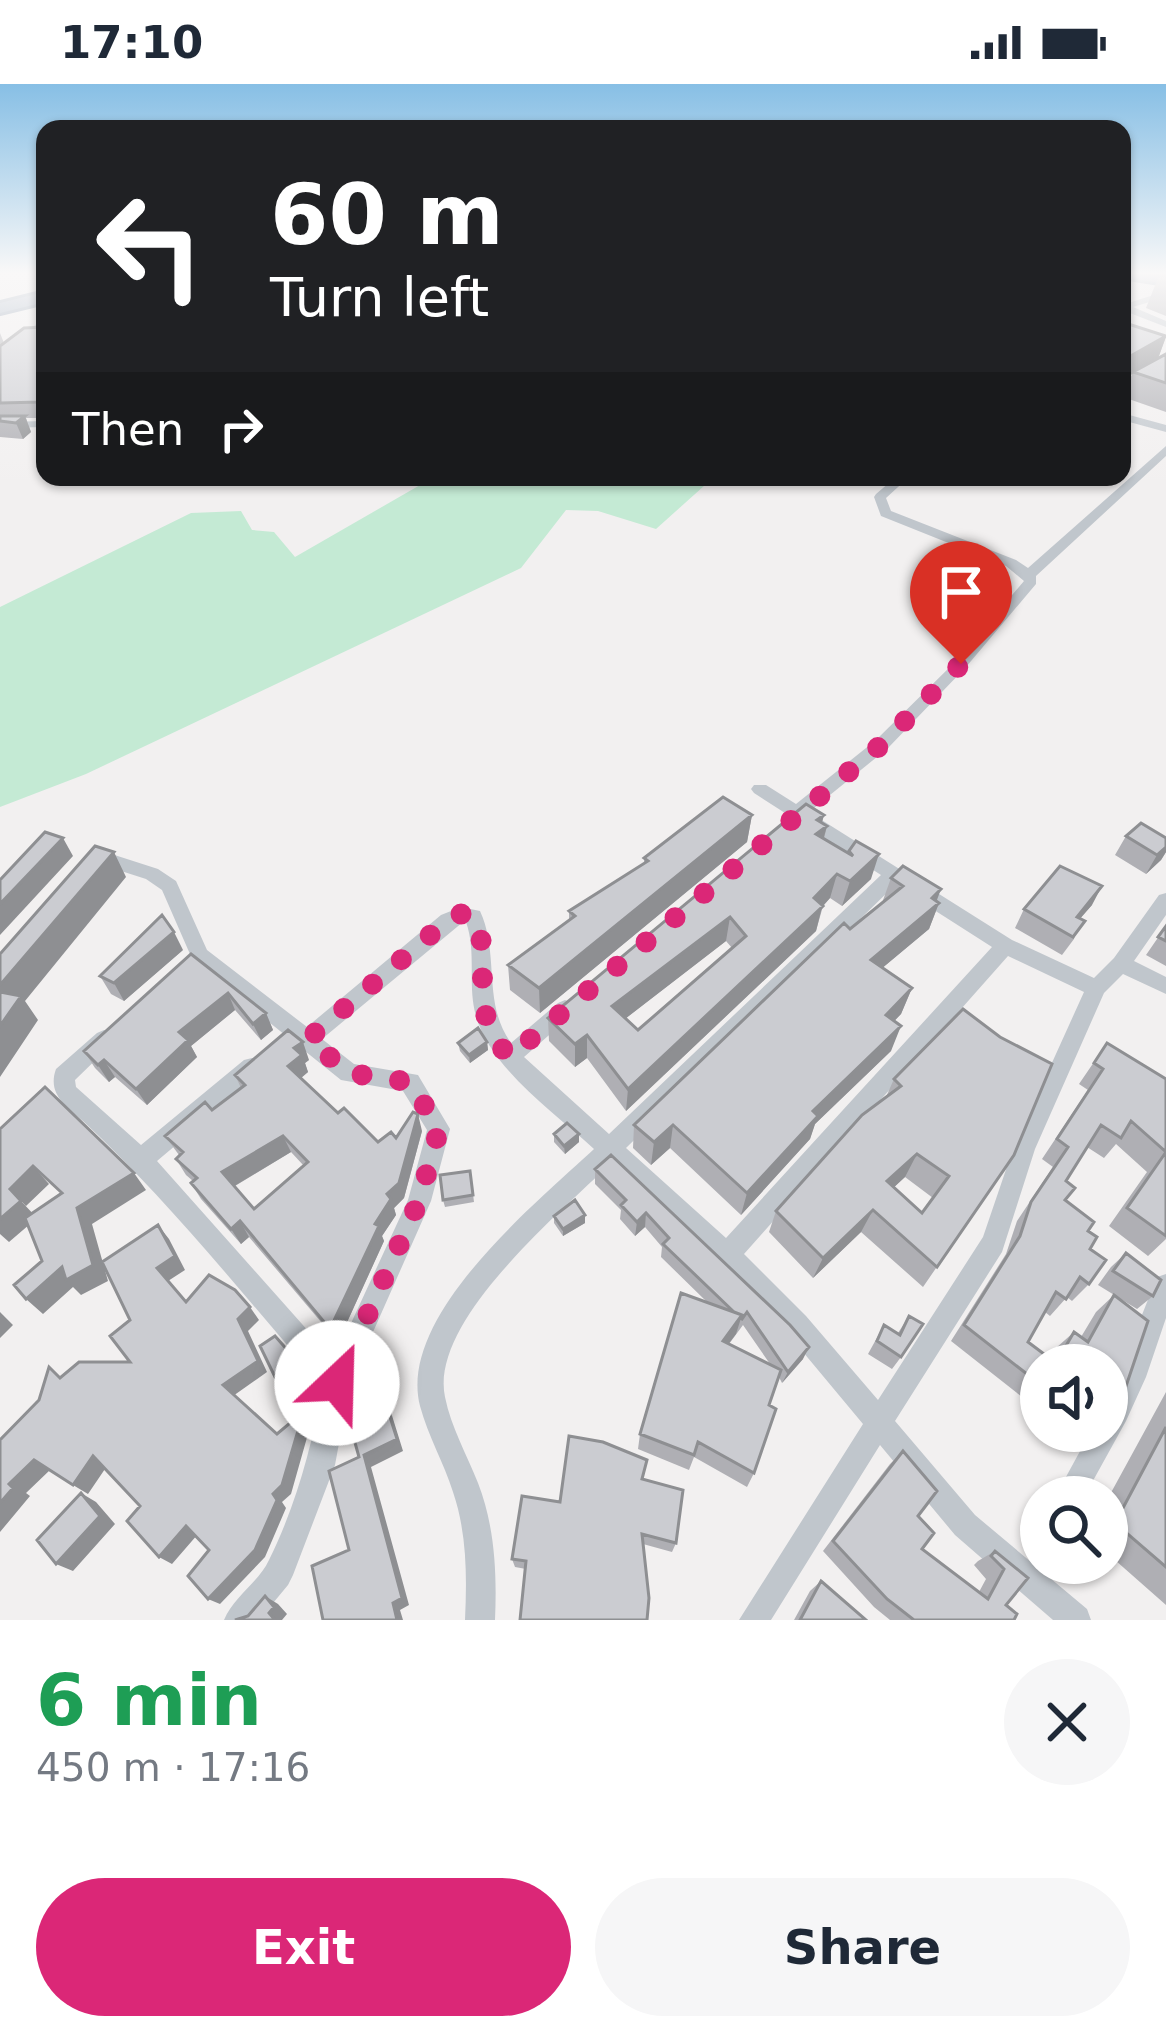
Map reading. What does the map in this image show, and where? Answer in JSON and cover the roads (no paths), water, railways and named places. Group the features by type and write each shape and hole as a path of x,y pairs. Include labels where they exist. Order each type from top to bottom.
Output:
{"street":[{"path":"0,345 35,343"},
{"path":"0,359 17,344"},
{"path":"1131,385 1166,364"},
{"path":"1131,408 1166,418"},
{"path":"1131,419 1166,429"},
{"path":"0,425 36,424"},
{"path":"1131,483 1166,451"},
{"path":"893,486 880,497 885,513 1029,575"},
{"path":"1029,575 1127,486"},
{"path":"778,828 882,744 961,664 1030,581 1029,575"},
{"path":"760,789 1005,946 1096,988"},
{"path":"99,857 152,874 170,886 193,959 302,1034 349,1073 410,1082 439,1129 419,1201 337,1383 321,1465 278,1575 239,1620"},
{"path":"480,1620 482,1583 471,1502 447,1443 428,1375 450,1325 490,1264 893,875"},
{"path":"754,1620 993,1243 1024,1149 1096,988 1121,964 1166,900"},
{"path":"141,1160 448,920 461,914 473,916 480,929 488,1032 509,1057 797,1325 965,1525 1020,1562"},
{"path":"728,1256 1005,946"},
{"path":"1121,964 1166,986"},
{"path":"509,1057 581,996"},
{"path":"116,1027 64,1076 65,1091 141,1160 337,1383"},
{"path":"1128,1397 1148,1326 1166,1286"},
{"path":"1046,1584 1076,1620"}]}
